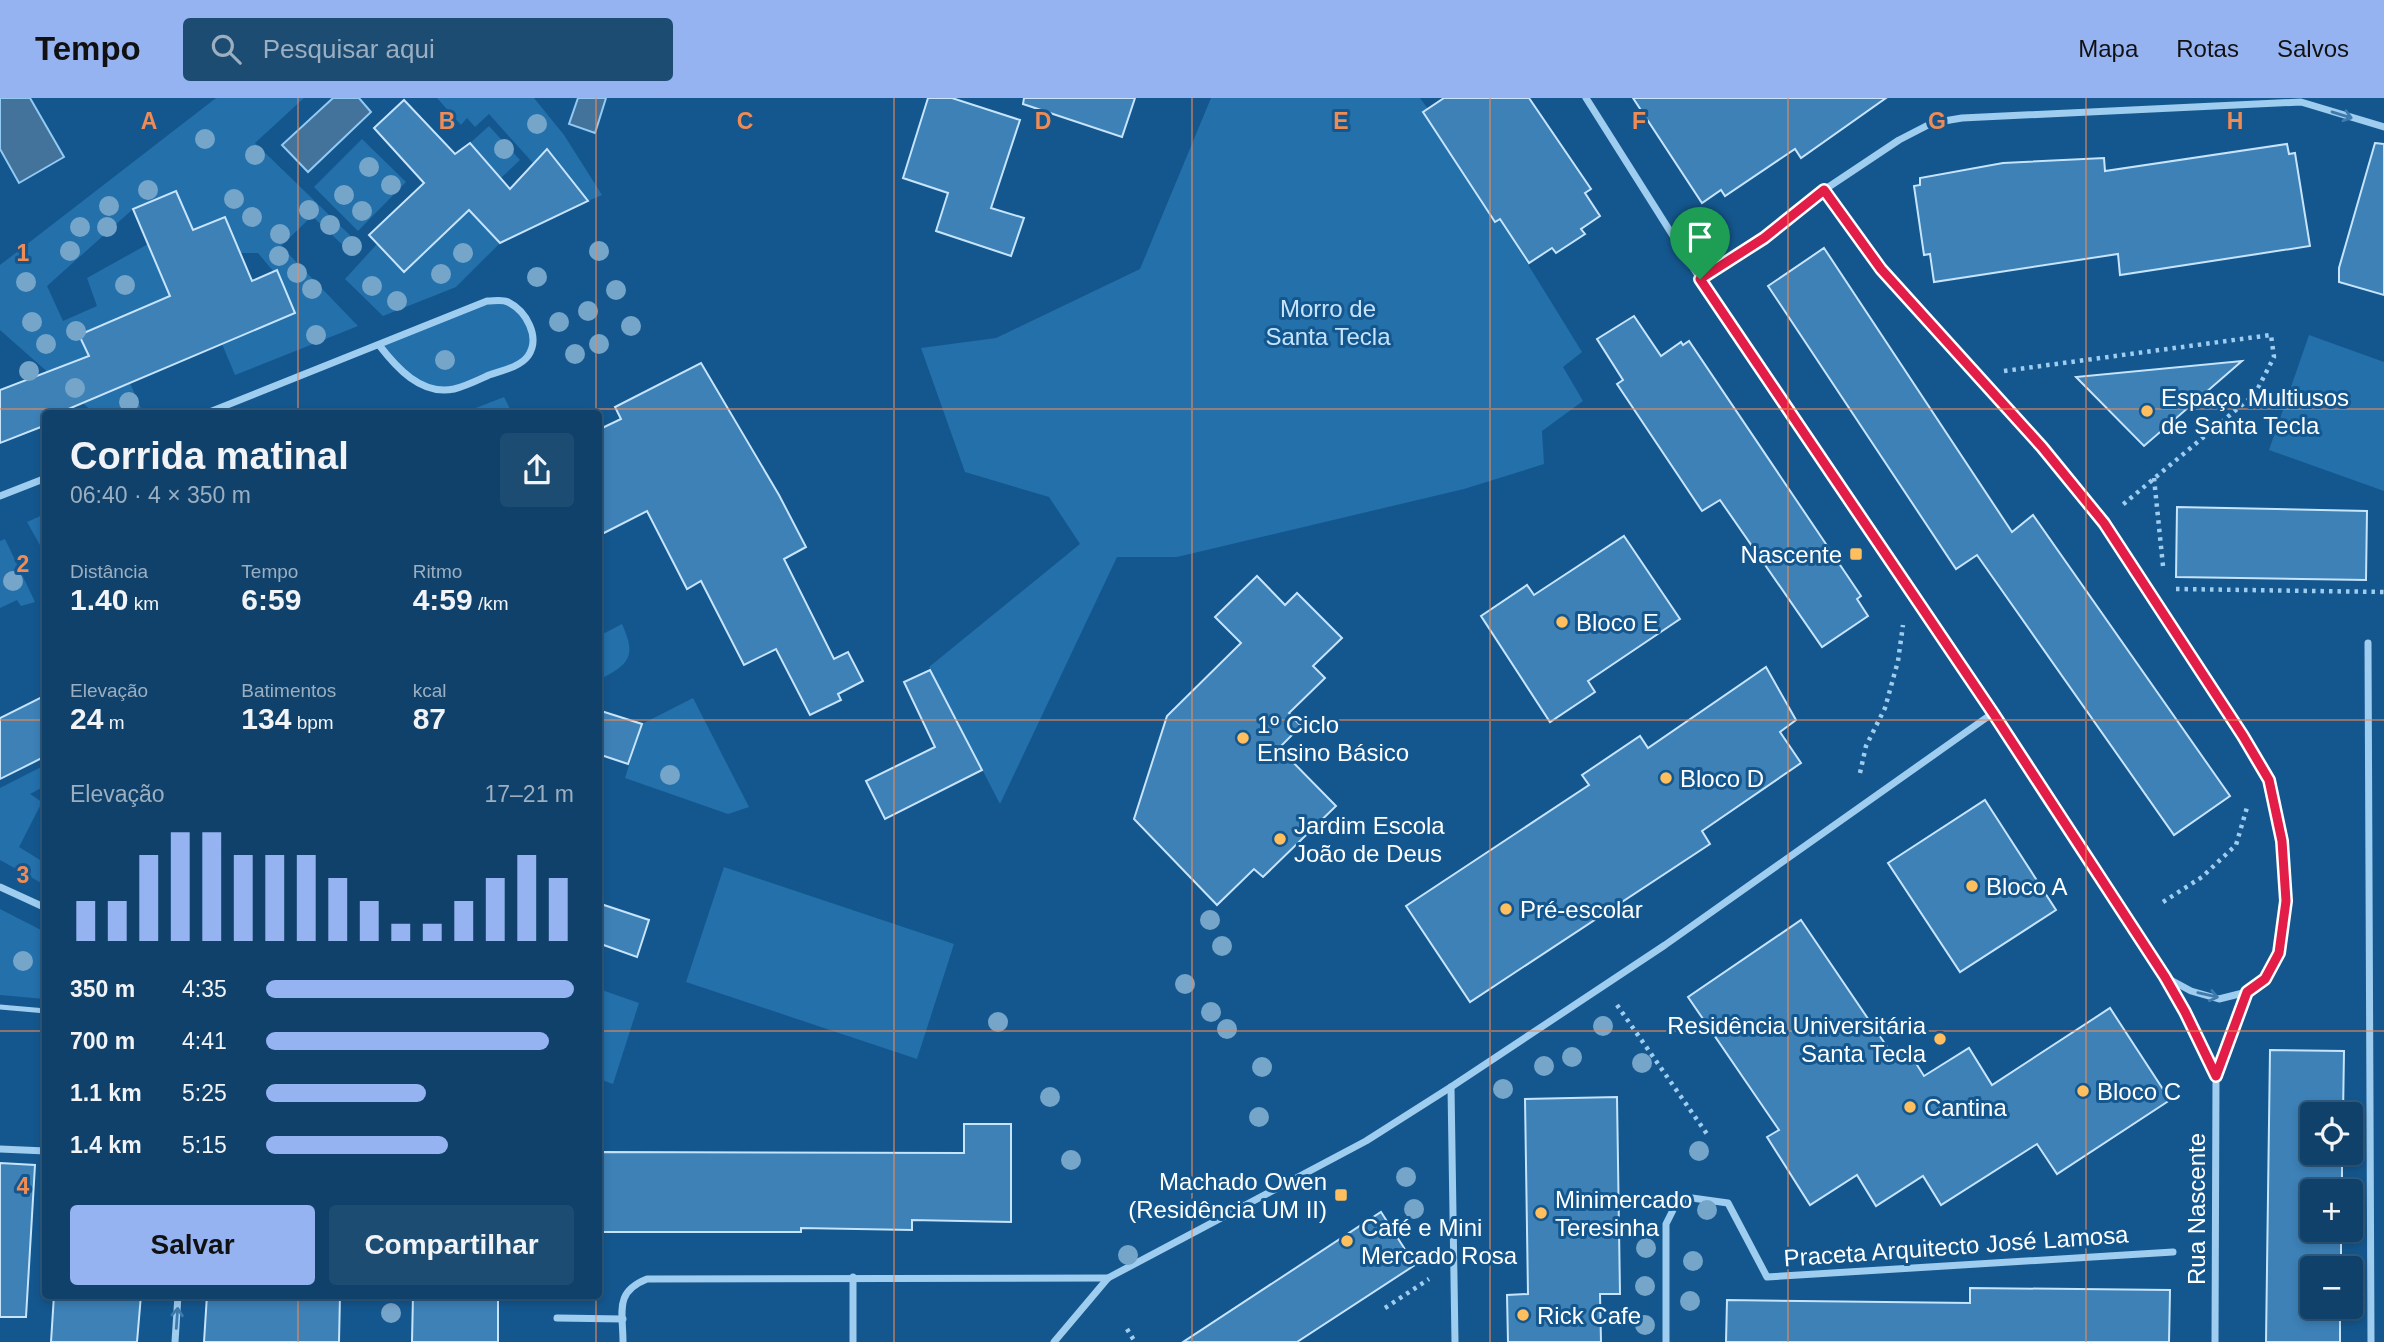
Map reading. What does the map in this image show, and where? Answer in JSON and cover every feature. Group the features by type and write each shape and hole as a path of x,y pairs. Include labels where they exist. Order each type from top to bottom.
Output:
{"street":[{"path":"1586,98 1700,279 1993,713 2165,977 2216,1076"},
{"path":"1700,279 1764,238 1824,190 1899,140 1932,123 1962,118 2303,100 2384,127"},
{"path":"1824,190 1881,269 2042,447 2104,523 2269,780 2282,841 2286,901 2279,953 2265,979 2247,992 2218,999 2191,991 2165,977"},
{"path":"215,410 487,301 505,300 524,312 533,334 529,355 518,364 452,390 433,389 414,380 397,368 379,345"},
{"path":"0,496 42,480"},
{"path":"2368,643 2371,1342"},
{"path":"1054,1342 1108,1278 1366,1141 1451,1087 1665,945 1993,713"},
{"path":"0,887 42,906"},
{"path":"2216,1076 2247,992"},
{"name":"Rua Nascente","path":"2215,1342 2216,1076"},
{"path":"1451,1087 1455,1342"},
{"path":"0,1149 42,1151"},
{"name":"Praceta Arquitecto José Lamosa","path":"1666,1342 1666,1224 1675,1206 1692,1198 1728,1203 1767,1277 2173,1252"},
{"path":"853,1277 853,1342"},
{"path":"623,1342 623,1297 632,1285 647,1279 1108,1278"},
{"path":"175,1342 178,1299"},
{"path":"557,1318 623,1319"}],"lane":[{"path":"0,1007 42,1011"}],"path":[{"path":"1994,372 2271,335 2274,357 2255,394 2114,512"},
{"path":"2154,477 2164,577"},
{"path":"2165,589 2384,592"},
{"path":"1860,773 1866,746 1885,708 1898,661 1905,614"},
{"path":"2163,902 2202,877 2236,845 2250,796"},
{"path":"1614,1002 1707,1134"},
{"path":"1385,1308 1429,1279"},
{"path":"1127,1329 1135,1342"}],"green space":[{"path":"216,98 304,98 255,143 359,244 351,253 312,216 281,246 358,326 235,375 222,344 295,312 277,270 273,271 258,253 240,253 225,217 193,230 175,191 133,209 47,286 63,321 97,306 87,278 148,244 170,296 79,335 104,393 130,383 142,410 91,410 0,330 0,265"},
{"path":"437,98 534,98 564,135 602,195 588,201 548,149 533,163 489,114 475,127 467,118 461,125"},
{"name":"Morro de Santa Tecla","path":"1211,98 1420,98 1428,109 1423,113 1495,221 1500,219 1582,352 1563,367 1583,401 1542,431 1544,464 1464,489 1177,557 1117,557 1000,804 929,667 1080,544 1049,497 965,472 921,348 996,338 1140,269"},
{"path":"489,126 520,160 501,178 470,143"},
{"path":"362,139 406,182 358,231 314,187"},
{"path":"469,210 500,243 456,287 383,316 345,279 377,244 404,271"},
{"path":"505,300 524,312 533,334 529,355 518,364 452,390 433,389 414,380 379,345 487,301"},
{"path":"2309,335 2384,362 2384,491 2269,450"},
{"path":"504,397 510,410 471,410"},
{"path":"42,515 42,549 27,522"},
{"path":"5,539 35,602 21,606 17,600 0,608 0,541"},
{"path":"622,624 627,635 629,652 623,664 602,678 602,634"},
{"path":"693,698 749,807 728,814 625,778 642,724"},
{"path":"42,767 42,788 30,794 42,802 19,847 42,861 42,883 0,860 0,788"},
{"path":"724,867 954,944 917,1059 686,982"},
{"path":"0,909 42,930 42,999 0,995"},
{"path":"602,990 639,1003 613,1084 602,1080"}],"shaded area":[{"path":"0,98 30,98 64,157 19,183 0,149"},
{"path":"333,98 359,98 371,112 308,172 282,145"},
{"path":"578,98 606,98 595,133 569,124"}],"building":[{"path":"928,98 952,98 1020,120 991,208 1024,218 1011,256 936,231 948,193 903,178"},
{"path":"1024,98 1135,98 1122,137 1023,104"},
{"path":"1444,98 1529,98 1591,189 1585,193 1600,216 1581,229 1585,234 1556,253 1552,248 1529,263 1500,219 1495,222 1423,112"},
{"path":"1633,98 1886,98 1801,158 1795,149 1725,196 1721,190 1702,203"},
{"path":"404,100 455,154 470,143 510,189 547,149 588,201 500,243 469,210 404,272 369,235 424,183 374,128"},
{"path":"2375,143 2384,144 2384,295 2339,282 2339,268"},
{"path":"2287,144 2289,154 2295,153 2310,246 2120,275 2118,254 1934,282 1930,254 1924,255 1914,186 1920,185 1920,178 2003,163 2104,158 2105,171"},
{"path":"176,191 193,230 225,217 252,281 277,270 295,313 66,410 42,410 42,427 0,443 0,390 89,356 79,335 170,296 133,209"},
{"path":"1824,248 2012,532 2033,515 2230,796 2174,835 1977,555 1956,569 1768,286"},
{"path":"1634,316 1661,356 1681,342 1683,345 1689,341 1861,596 1857,599 1868,616 1822,647 1720,500 1702,511 1617,384 1623,380 1597,339"},
{"name":"Espaço Multiusos de Santa Tecla","path":"2242,361 2144,446 2076,377"},
{"path":"701,363 779,495 806,547 784,559 834,659 848,652 863,681 838,694 841,700 810,715 776,649 744,665 701,581 687,589 647,511 602,534 602,428 621,419 615,407"},
{"path":"2177,507 2367,511 2366,580 2176,577"},
{"path":"1624,536 1680,619 1588,681 1595,692 1550,722 1481,616 1527,585 1534,595"},
{"name":"1º Ciclo Ensino Básico","path":"1257,576 1285,605 1297,593 1342,638 1313,666 1325,678 1289,713 1301,726 1279,748 1336,806 1263,877 1254,869 1217,905 1134,819 1167,716 1241,643 1215,617"},
{"path":"1766,667 1796,720 1780,732 1801,763 1702,831 1710,844 1470,1002 1406,906 1589,785 1582,775 1640,736 1648,748"},
{"path":"930,670 982,770 885,819 866,781 935,747 904,682"},
{"path":"42,697 42,758 0,779 0,718"},
{"path":"602,711 642,724 628,764 602,755"},
{"name":"Bloco A","path":"1985,800 2056,910 1960,972 1888,863"},
{"path":"602,904 649,920 637,957 602,944"},
{"path":"1801,920 1894,1057 1907,1049 1924,1076 1969,1048 1992,1085 2110,1008 2170,1100 2057,1174 2037,1144 1941,1205 1923,1176 1876,1206 1857,1175 1810,1205 1767,1137 1779,1130 1688,997"},
{"path":"2270,1050 2344,1051 2343,1102 2300,1102 2300,1165 2342,1165 2342,1179 2300,1179 2300,1242 2341,1242 2341,1256 2300,1256 2300,1319 2340,1319 2340,1342 2266,1342"},
{"path":"1617,1097 1620,1294 1600,1294 1601,1342 1508,1342 1507,1295 1528,1294 1525,1099"},
{"path":"964,1124 1011,1124 1011,1222 912,1220 912,1230 801,1228 801,1232 602,1232 602,1152 964,1153"},
{"path":"0,1163 35,1165 26,1317 0,1317"},
{"path":"1381,1212 1415,1265 1297,1342 1183,1342"},
{"path":"1970,1288 2170,1290 2169,1342 1726,1342 1727,1300 1970,1303"},
{"path":"54,1299 141,1299 137,1342 51,1342"},
{"path":"207,1299 340,1299 339,1342 204,1342"},
{"path":"413,1299 498,1299 498,1342 412,1342"}],"place":[{"name":"Espaço Multiusos de Santa Tecla","path":"2147,411"},
{"name":"Nascente","path":"1856,554"},
{"name":"Bloco E","path":"1562,622"},
{"name":"1º Ciclo Ensino Básico","path":"1243,738"},
{"name":"Bloco D","path":"1666,778"},
{"name":"Jardim Escola João de Deus","path":"1280,839"},
{"name":"Bloco A","path":"1972,886"},
{"name":"Pré-escolar","path":"1506,909"},
{"name":"Residência Universitária Santa Tecla","path":"1940,1039"},
{"name":"Bloco C","path":"2083,1091"},
{"name":"Cantina","path":"1910,1107"},
{"name":"Machado Owen (Residência UM II)","path":"1341,1195"},
{"name":"Minimercado Teresinha","path":"1541,1213"},
{"name":"Café e Mini Mercado Rosa","path":"1347,1241"},
{"name":"Rick Cafe","path":"1523,1315"}],"route":[{"path":"1824,190 1881,269 2042,447 2104,523 2177,633 2269,780 2282,841 2286,901 2279,953 2265,979 2247,992 2216,1076 2165,977 1993,713 1700,279 1764,238 1824,190"}]}
